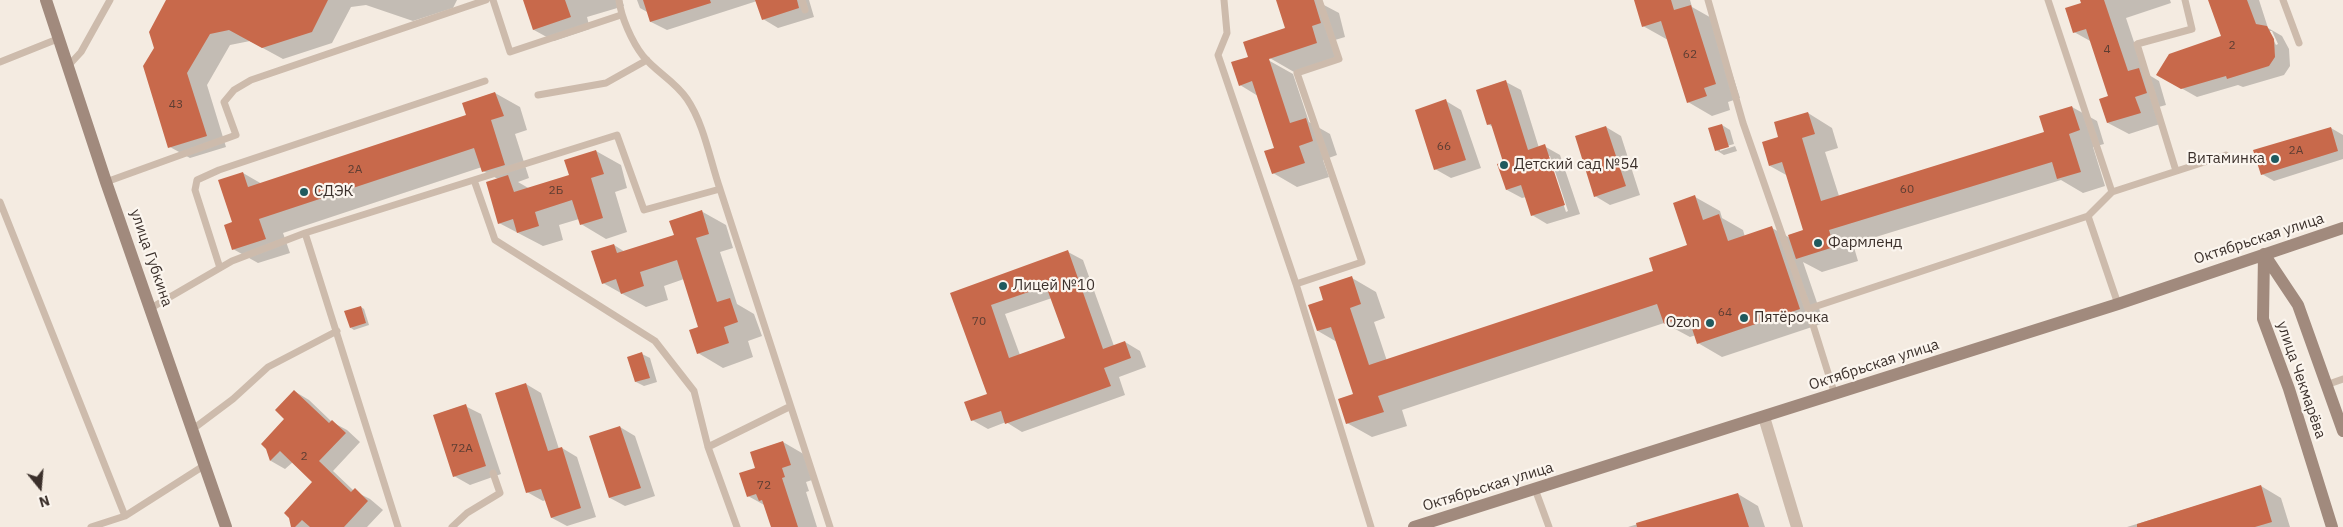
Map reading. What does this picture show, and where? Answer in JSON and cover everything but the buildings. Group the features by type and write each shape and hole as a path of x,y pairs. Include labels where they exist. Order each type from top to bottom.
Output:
{"street":[{"name":"улица Губкина","path":"46,0 106,182 226,527"},
{"name":"Октябрьская улица","path":"1414,527 1764,418 2118,304 2343,228"},
{"name":"улица Чекмарёва","path":"2264,254 2298,305 2343,431"},
{"name":"улица Чекмарёва","path":"2264,254 2263,319 2289,389 2332,527"},
{"path":"1764,418 1797,527"}],"lane":[{"path":"68,65 81,52 110,0"},
{"path":"106,182 236,135 224,102 234,90 251,80 486,0"},
{"path":"493,0 510,52 621,15"},
{"path":"619,0 621,15 643,56 674,83 688,100 698,122 789,407 830,527"},
{"path":"802,0 805,10"},
{"path":"1224,0 1227,33 1218,55 1296,284 1371,527"},
{"path":"1296,284 1362,262 1297,73 1339,59 1319,0"},
{"path":"1708,0 1743,123 1808,309 1835,395"},
{"path":"2048,0 2112,192"},
{"path":"2176,171 2137,44 2192,29 2185,0"},
{"path":"2283,0 2299,43"},
{"path":"0,62 60,38"},
{"path":"538,95 606,83 648,60"},
{"path":"220,268 195,190 197,180 219,170 485,81"},
{"path":"151,308 220,268 305,233 617,136 644,210 720,189"},
{"path":"1808,309 2088,216 2112,192 2226,155"},
{"path":"474,180 494,240 655,341 694,391 708,447 737,527"},
{"path":"0,202 125,516"},
{"path":"2088,216 2118,304"},
{"path":"305,233 398,527"},
{"path":"192,429 233,398 268,367 337,332"},
{"path":"2326,385 2343,379"},
{"path":"708,447 789,407"},
{"path":"91,527 125,516 205,465"},
{"path":"452,527 467,513 500,493 493,473"},
{"path":"1535,489 1549,527"}],"place":[{"name":"Витаминка","path":"2275,159"},
{"name":"Детский сад №54","path":"1504,165"},
{"name":"СДЭК","path":"304,192"},
{"name":"Фармленд","path":"1818,243"},
{"name":"Лицей №10","path":"1003,286"},
{"name":"Пятёрочка","path":"1744,318"},
{"name":"Ozon","path":"1710,323"}]}
